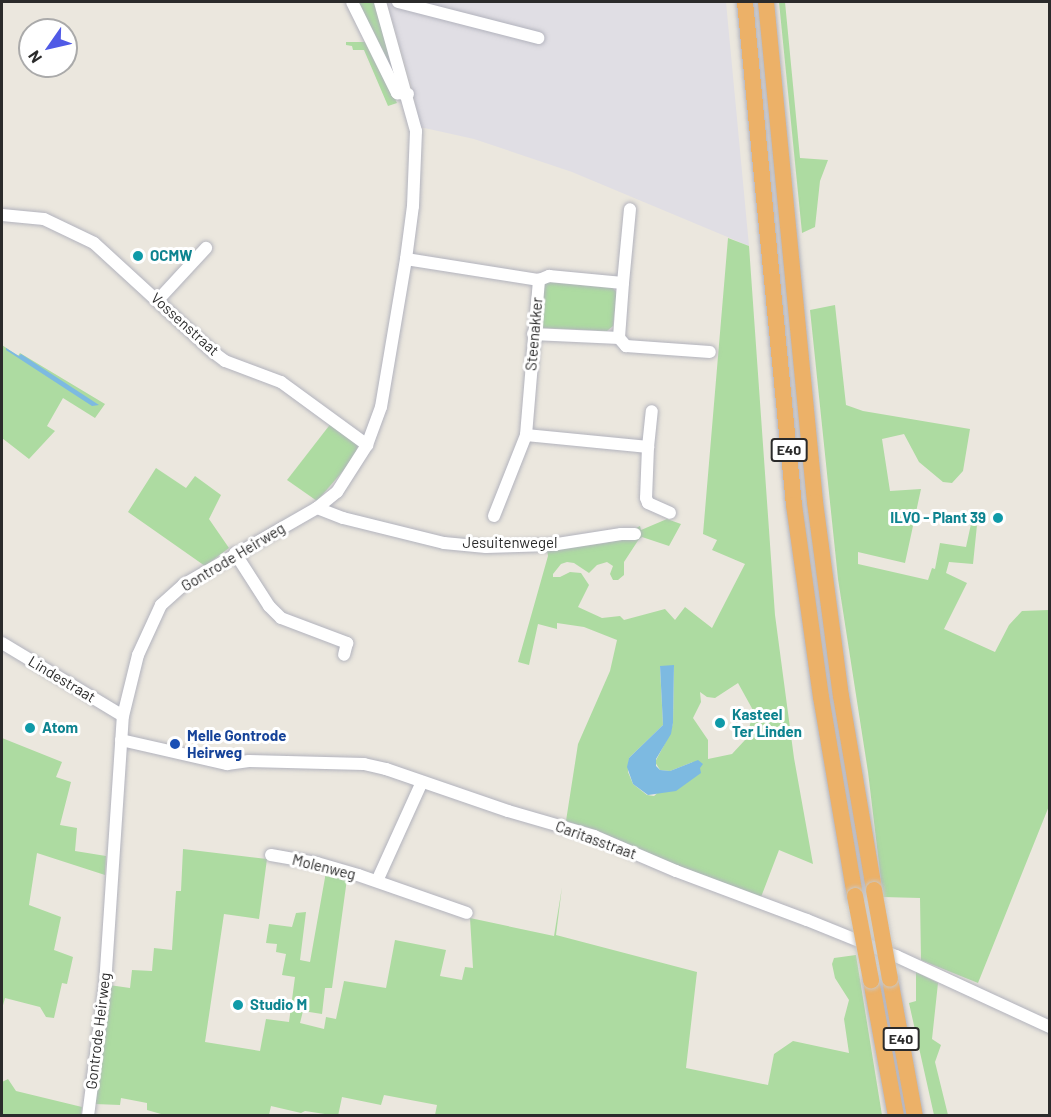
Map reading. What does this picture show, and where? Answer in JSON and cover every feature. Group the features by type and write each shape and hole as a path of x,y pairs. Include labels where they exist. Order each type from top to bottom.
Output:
{"highway":[{"name":"E40","path":"745,2 794,505 821,697 896,1116"},
{"name":"E40","path":"766,2 815,502 841,696 915,1116"},
{"path":"874,999 875,1052 886,1116"}],"street":[{"path":"352,2 397,93 408,94"},
{"name":"Gontrode Heirweg","path":"88,1116 105,985 123,716 138,655 161,605 183,585 235,553 317,508 337,492 367,445 381,407 390,369 413,206 416,131 408,94 380,2"},
{"path":"398,2 538,38"},
{"path":"622,342 623,283 630,209"},
{"name":"Vossenstraat","path":"2,215 44,219 94,243 225,361 281,382 367,445"},
{"path":"159,300 206,248"},
{"name":"Steenakker","path":"406,259 539,280 526,435 494,516"},
{"path":"539,280 549,276 623,283"},
{"path":"533,334 710,352"},
{"path":"652,411 646,498 648,503 670,513"},
{"path":"526,435 648,447"},
{"name":"Jesuitenwegel","path":"317,508 343,518 444,543 486,546 551,545 621,534 636,534"},
{"path":"235,553 269,606 281,618 347,643 344,655"},
{"name":"Lindestraat","path":"2,643 123,716"},
{"name":"Caritasstraat","path":"121,740 227,764 249,761 364,764 508,811 594,836 675,872 796,916 896,956 1050,1027"},
{"name":"Molenweg","path":"377,881 422,782"},
{"name":"Molenweg","path":"271,855 317,863 377,881 467,913"}],"shaded area":[{"path":"387,2 726,2 749,246 572,172 474,139 420,127 413,91"}],"green space":[{"path":"356,2 376,2 399,80 395,81"},
{"path":"779,2 785,2 800,158 828,160 820,181 815,227 802,233"},
{"path":"346,42 367,42 397,103 388,106 364,50 353,50 352,46 346,45"},
{"path":"728,238 749,246 775,615 794,758 813,864 779,850 761,897 687,870 596,830 566,821 578,744 610,671 617,640 584,627 557,623 557,629 538,624 529,665 518,662 548,556 547,549 606,543 640,526 641,530 667,519 681,524 669,546 642,537 639,539 624,562 624,575 618,580 613,580 610,574 613,566 607,562 597,565 589,573 574,563 567,562 561,564 553,577 560,577 570,572 581,573 589,585 578,607 602,618 620,616 624,620 665,609 675,620 685,607 712,628 745,564 712,550 717,540 703,534","holes":["674,666 673,723 670,734 655,762 660,770 670,771 693,762 654,796 647,795 633,784 628,772 629,758 663,725 660,667","738,683 754,712 745,740 732,754 708,759 708,740 693,718 701,702 700,692 707,697 715,698"]},
{"path":"547,280 612,287 617,293 613,326 607,331 544,328 539,325 542,284"},
{"path":"835,305 846,405 863,411 970,429 963,471 952,483 943,482 919,462 904,434 882,439 890,491 921,489 905,563 858,552 858,564 928,580 932,568 935,569 940,543 966,547 971,524 977,525 973,564 949,562 946,573 967,583 944,629 995,652 1009,625 1022,611 1049,610 1049,806 978,983 921,960 920,898 883,897 868,772 838,579 810,310"},
{"path":"2,345 18,356 20,353 105,404 95,418 63,398 47,426 55,431 29,459 2,438"},
{"path":"332,422 358,445 356,453 343,471 317,501 287,480"},
{"path":"156,468 186,488 195,476 221,495 209,519 229,548 205,566 128,512"},
{"path":"2,738 62,762 56,777 71,782 60,825 77,828 75,851 106,856 105,875 37,853 29,905 61,917 54,950 73,957 67,984 62,983 54,1018 46,1017 40,1007 5,998 2,1009"},
{"path":"183,849 267,859 259,919 224,914 205,1042 260,1051 266,1019 289,1022 295,977 282,975 286,954 276,952 277,944 266,943 269,924 292,927 296,913 306,912 300,960 310,962 326,872 347,879 332,988 325,988 322,1014 303,1011 300,1023 324,1029 326,1017 336,1019 344,981 386,988 395,940 446,950 440,976 462,980 465,967 473,968 470,918 554,936 562,887 556,935 697,972 686,1068 768,1085 774,1054 793,1041 849,1053 844,1019 849,1000 835,978 832,964 834,958 856,955 882,1115 438,1116 435,1115 437,1105 384,1095 381,1105 342,1097 338,1116 305,1111 301,1113 271,1106 269,1115 168,1116 147,1110 147,1103 121,1098 120,1105 95,1104 109,985 130,988 132,970 152,971 154,948 172,950 176,891 181,891"},
{"path":"916,972 938,983 932,1039 941,1045 935,1062 948,1115 934,1115 909,1003 916,1001"},
{"path":"8,1079 16,1091 82,1107 81,1115 2,1115 2,1082"}],"water":[{"path":"6,348 19,356 21,354 99,405 92,406"},
{"path":"674,665 673,723 671,734 656,759 656,766 660,770 670,771 698,760 703,764 700,768 701,773 676,791 648,795 633,784 627,767 629,758 663,725 660,666"}],"place":[{"name":"OCMW","path":"138,256"},
{"name":"ILVO - Plant 39","path":"998,518"},
{"name":"Kasteel Ter Linden","path":"720,723"},
{"name":"Atom","path":"30,728"},
{"name":"Melle Gontrode Heirweg","path":"175,744"},
{"name":"Studio M","path":"238,1005"}]}
